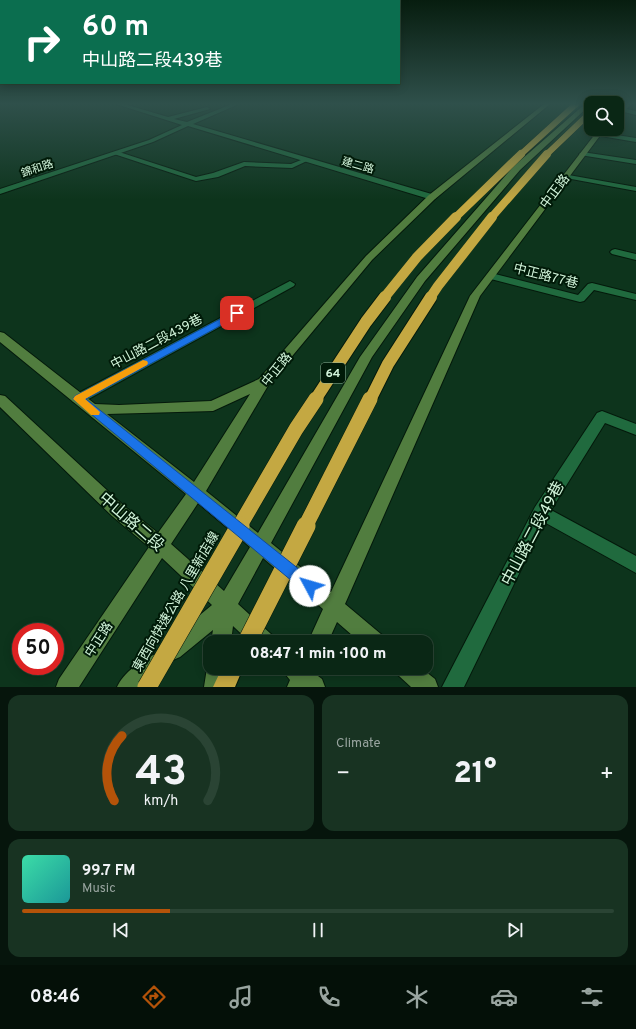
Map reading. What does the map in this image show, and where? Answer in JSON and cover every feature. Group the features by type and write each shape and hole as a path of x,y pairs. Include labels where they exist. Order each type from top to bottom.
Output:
{"highway":[{"name":"東西向快速公路 八里新店線","path":"147,687 296,429 366,322 417,257 506,168 541,136"},
{"path":"251,635 388,364 438,286 484,227 543,158 566,136"},
{"path":"224,687 230,675"}],"main road":[{"name":"中正路","path":"67,687 196,493 264,382 369,258 432,197 507,136"},
{"path":"128,687 226,606 366,357 421,279 517,168 551,136"},
{"name":"中正路","path":"321,635 476,296 596,136"},
{"path":"0,336 196,493 334,606 367,635"},
{"path":"91,409 119,410 213,406 264,382"},
{"name":"中山路二段","path":"0,399 118,511 160,545 257,635"},
{"path":"222,635 226,606"},
{"path":"215,687 217,675"},
{"path":"413,675 427,687"}],"street":[{"name":"錦和路","path":"0,192 151,141 161,136"},
{"name":"建二路","path":"226,136 432,197"},
{"path":"620,136 636,140"},
{"path":"116,153 196,179 215,175 244,164 292,166 306,160"},
{"path":"582,154 636,162"},
{"path":"566,176 636,189"},
{"path":"615,252 636,257"},
{"name":"中正路77巷","path":"491,276 580,299 592,286 636,297"},
{"name":"中山路二段439巷","path":"78,399 290,284"},
{"name":"中山路二段49巷","path":"453,687 540,512 602,416 636,430"},
{"path":"540,512 636,565"}],"slow traffic":[{"path":"95,412 78,399 143,363"}],"route":[{"path":"237,313 78,399 310,586"}]}
